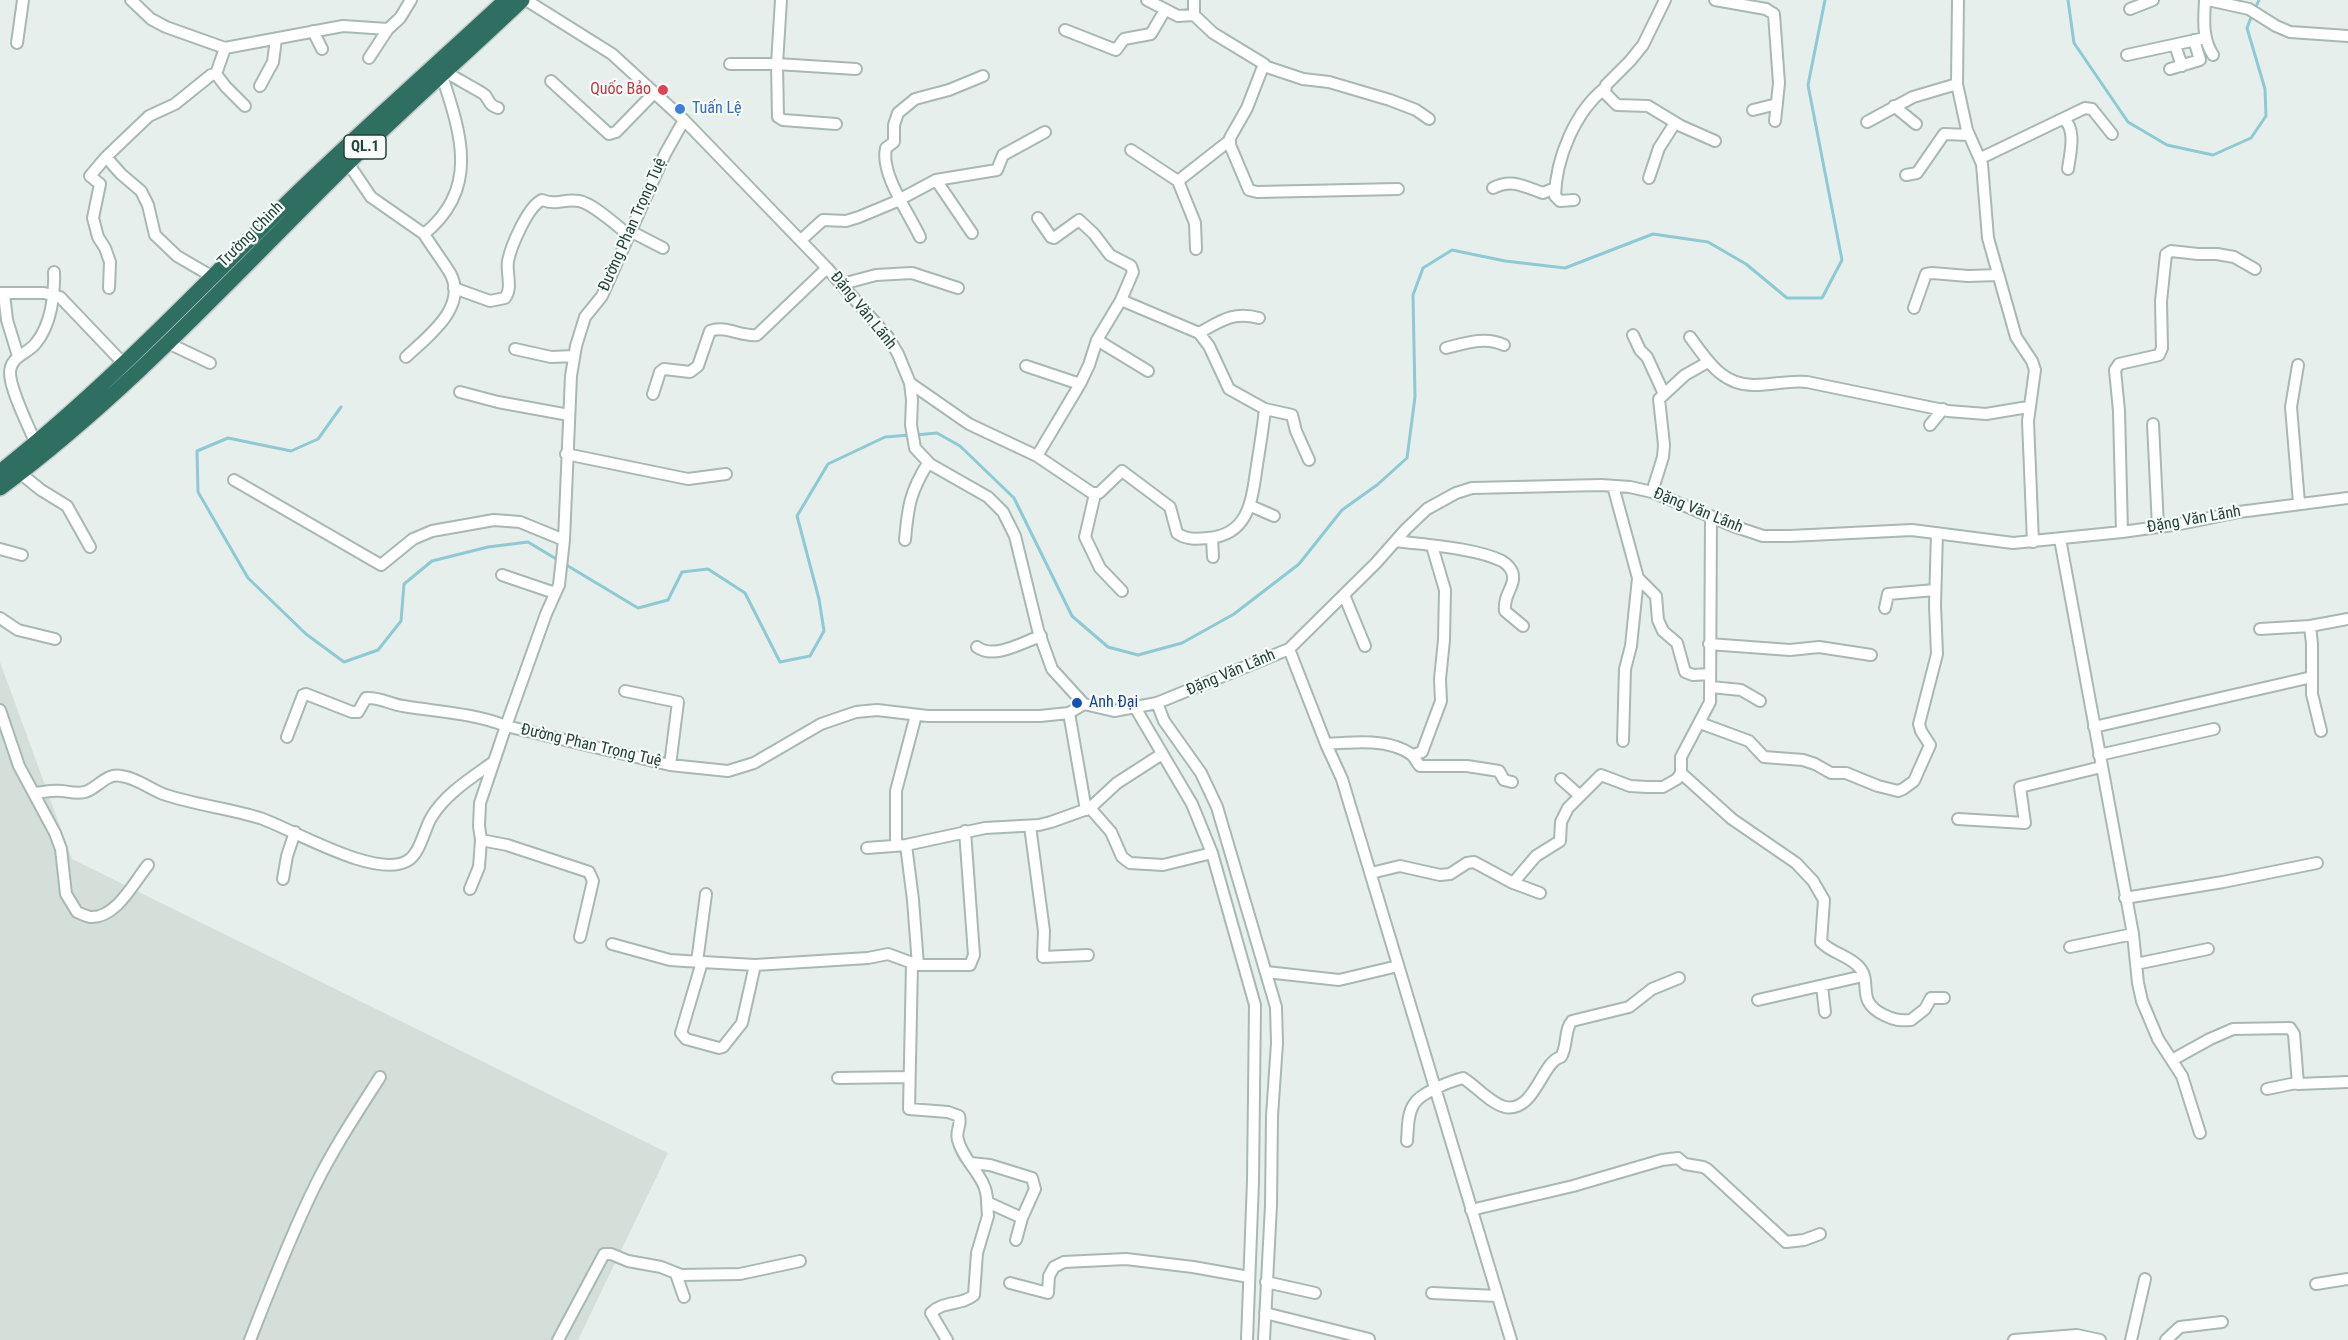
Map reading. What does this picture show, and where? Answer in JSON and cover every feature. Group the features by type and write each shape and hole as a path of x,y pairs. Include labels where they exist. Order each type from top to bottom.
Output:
{"highway":[{"name":"Trường Chinh","path":"0,488 99,408 168,343 208,282 293,197 506,0"},
{"name":"Trường Chinh","path":"0,472 36,444 97,390 123,363 193,307 213,299 348,163 524,0"}],"street":[{"path":"17,43 23,0"},
{"path":"131,0 151,19 225,48 241,43 276,39 343,26 388,29"},
{"path":"369,58 411,0"},
{"name":"Đặng Văn Lãnh","path":"524,0 612,54 684,120 801,240 888,337 910,383 911,425 915,448 928,463 988,497 1003,513 1018,546 1041,636 1052,669 1084,704 1114,711 1136,709 1157,703 1289,649 1427,509 1464,490 1479,487 1613,486 1652,492 1747,532 1773,536 1900,530 1937,532 1999,543 2033,542 2122,532 2348,498"},
{"path":"781,0 777,64 778,117 783,120 836,124"},
{"path":"1147,0 1178,16 1194,15"},
{"path":"1194,0 1194,15 1213,33 1262,61 1264,66 1303,79 1329,82 1390,100 1416,110 1430,119"},
{"path":"1574,200 1560,201 1555,196 1562,152 1571,133 1597,94 1642,45 1665,0"},
{"path":"1715,0 1766,9 1774,14 1779,83 1775,121"},
{"path":"1958,0 1957,84 1969,135 1981,158 1988,238 2016,337 2034,365 2028,407 2033,542"},
{"path":"2170,69 2200,60 2199,39 2207,0 2243,7 2290,32 2348,36"},
{"path":"2130,9 2145,1"},
{"path":"1065,30 1116,50 1124,39 1151,34 1165,10"},
{"path":"313,31 322,49"},
{"path":"260,86 273,62 276,39"},
{"path":"2127,55 2199,39"},
{"path":"2199,39 2213,55"},
{"path":"2175,45 2182,66"},
{"path":"216,74 225,48"},
{"path":"730,64 777,64 856,69"},
{"path":"1178,181 1229,141 1247,108 1264,66"},
{"path":"216,74 245,106"},
{"path":"109,288 110,262 98,237 93,218 100,184 90,176 106,157 149,116 175,104 211,75 216,74"},
{"path":"444,74 484,93 489,103 498,108"},
{"path":"424,234 445,212 462,178 458,134 444,74"},
{"path":"920,237 888,173 885,152 886,148 894,142 894,125 898,112 915,99 949,90 983,76"},
{"path":"551,81 609,134 616,132 654,93"},
{"path":"1867,122 1894,106 1957,84"},
{"path":"1605,87 1605,93 1617,105 1648,106 1675,123 1715,141"},
{"path":"1753,110 1777,104"},
{"path":"1894,106 1916,124"},
{"path":"1981,158 2085,108 2092,109 2112,134"},
{"path":"2063,119 2070,124 2071,131 2068,169"},
{"name":"Đường Phan Trọng Tuệ","path":"684,120 665,154 602,296 585,317 574,356 564,540 557,589 506,726 670,765 710,771 735,770 754,764 821,724 840,716 877,710 916,715 1005,717 1069,713 1084,704"},
{"path":"1649,178 1659,148 1675,123"},
{"path":"801,240 823,220 846,221 902,199 936,180 997,170 1003,155 1045,132"},
{"path":"1906,175 1917,173 1944,134 1969,135"},
{"path":"1229,141 1252,192 1398,189"},
{"path":"1131,150 1178,181 1195,223 1196,249"},
{"path":"106,157 141,191 148,205 155,235 208,282"},
{"path":"348,163 371,197 424,234 450,274 455,293 450,309 434,333 406,357"},
{"path":"936,180 972,233"},
{"path":"1493,188 1506,183 1515,183 1543,194 1555,189"},
{"path":"454,288 490,301 505,298 508,294 509,259 514,242 533,207 542,200 555,204 570,201 585,203 631,234 663,248"},
{"path":"1037,456 1080,384 1097,340 1132,277 1131,266 1110,255 1094,234 1079,220 1054,238 1038,218"},
{"path":"2122,532 2119,411 2115,370 2119,364 2159,355 2162,348 2161,301 2166,254 2171,251 2217,254 2234,257 2255,269"},
{"path":"653,394 660,372 664,369 690,372 698,366 711,331 718,328 741,335 757,335 827,268"},
{"path":"36,444 10,376 12,364 18,356 36,344 48,319 54,272"},
{"path":"842,285 876,275 912,273 958,288"},
{"path":"1914,308 1926,274 1968,276 1998,274"},
{"path":"18,356 7,320 2,293 52,295 64,299 123,363"},
{"path":"1121,300 1198,333 1209,346 1229,389 1265,409 1292,415 1296,431 1310,460"},
{"path":"1198,333 1233,315 1259,318"},
{"path":"1633,335 1640,350 1647,357 1664,394"},
{"path":"1690,337 1708,363 1728,379 1744,384 1807,381 1943,409 1986,414 2028,407"},
{"path":"1097,340 1148,371"},
{"path":"1446,348 1482,341 1495,341 1504,345"},
{"path":"168,343 210,363"},
{"path":"515,349 551,357 574,356"},
{"path":"1652,492 1663,457 1664,445 1659,399 1684,375 1708,363"},
{"path":"2298,365 2291,407 2299,504"},
{"path":"1026,366 1080,384"},
{"path":"910,383 969,424 1037,456 1095,494"},
{"path":"460,392 498,402 569,415"},
{"path":"1122,591 1100,568 1085,537 1095,494 1122,471 1170,507 1177,533 1184,538 1212,538 1227,534 1242,521 1251,506 1265,409"},
{"path":"1930,425 1943,409"},
{"path":"2153,424 2158,526"},
{"path":"567,454 688,479 726,474"},
{"path":"905,540 910,497 928,463"},
{"path":"20,473 41,490 67,506 90,547"},
{"path":"234,480 381,565 413,539 432,531 494,520 520,522 564,540"},
{"path":"1613,486 1638,578 1633,638 1625,669 1623,741"},
{"path":"1251,506 1274,516"},
{"path":"1513,883 1536,856 1560,841 1563,817 1579,795 1601,775 1630,786 1663,787 1677,779 1681,773 1681,757 1710,702 1710,516"},
{"path":"1700,723 1749,741 1764,757 1803,760 1831,773 1846,773 1878,786 1898,791 1904,789 1914,780 1929,748 1929,741 1924,738 1919,724 1937,654 1935,590 1937,532"},
{"path":"1212,538 1213,557"},
{"path":"2060,539 2133,934 2142,1001 2158,1039 2186,1084 2200,1133"},
{"path":"1396,541 1482,554 1508,565 1513,576 1504,609 1509,616 1523,626"},
{"path":"1413,755 1422,752 1441,700 1446,596 1432,546"},
{"path":"0,549 22,555"},
{"path":"502,575 557,589"},
{"path":"1638,578 1656,596 1658,620 1663,631 1677,643 1685,672 1693,675 1710,674"},
{"path":"1885,608 1888,594 1935,590"},
{"path":"1344,595 1365,646"},
{"path":"0,618 18,630 54,639"},
{"path":"2260,629 2310,626 2348,619"},
{"path":"2310,626 2312,694 2321,731"},
{"path":"977,647 982,651 993,652 1041,636"},
{"path":"1709,644 1790,650 1819,647 1871,656"},
{"path":"1289,649 1342,779 1511,1340"},
{"path":"2094,727 2312,677"},
{"path":"1711,687 1741,690 1760,701"},
{"path":"625,691 678,702 670,765"},
{"path":"287,737 303,695 306,694 352,712 358,712 366,698 373,698 401,706 475,716 506,726 480,803 479,826 482,840 479,867 470,889"},
{"path":"1157,703 1164,722 1201,773 1218,807 1274,1001 1276,1044 1264,1340"},
{"path":"1136,709 1192,804 1212,853 1255,1005 1253,1181 1247,1340"},
{"path":"0,710 19,766 35,793 61,849 66,894 76,912 90,917 113,909 148,865"},
{"path":"1069,713 1088,809 1111,832 1122,857 1130,864 1163,865 1212,853"},
{"path":"916,715 896,791 901,844 914,911 915,964 909,1108 940,1111 960,1116 957,1138 984,1188 988,1216 977,1253 974,1295 967,1301 947,1303 931,1313 947,1340"},
{"path":"2099,755 2214,729"},
{"path":"1326,744 1365,741 1389,745 1413,755 1420,766 1467,766 1499,771 1503,778 1512,782"},
{"path":"867,848 901,844 965,831 1052,822 1088,809 1117,783 1162,754"},
{"path":"35,793 62,791 77,794 88,791 112,776 123,776 175,798 244,813 295,832 328,849 351,857 390,864 405,862 414,853 440,805 492,763"},
{"path":"1958,819 2025,823 2020,787 2101,767"},
{"path":"1681,773 1732,819 1796,863 1813,881 1824,900 1821,942 1835,954 1856,964 1863,976 1871,1008 1899,1021 1911,1020 1918,1016 1931,998 1944,998"},
{"path":"1561,779 1579,795"},
{"path":"1030,826 1044,931 1043,957 1088,955"},
{"path":"612,944 670,960 700,962 755,965 868,958 888,954 915,964 970,964 973,961 965,831"},
{"path":"283,879 287,856 295,832"},
{"path":"482,840 507,845 589,872 594,881 580,937"},
{"path":"1371,873 1400,866 1440,875 1450,874 1474,862 1513,883 1540,893"},
{"path":"2125,898 2223,882 2317,862"},
{"path":"706,894 700,962 681,1033 686,1039 723,1047 742,1023 755,965"},
{"path":"2070,947 2133,934"},
{"path":"2136,964 2208,949"},
{"path":"1266,972 1339,980 1398,966"},
{"path":"1758,1000 1863,976"},
{"path":"1407,1141 1409,1117 1414,1103 1422,1096 1463,1078 1498,1103 1506,1107 1515,1106 1526,1100 1535,1090 1553,1060 1562,1057 1567,1041 1567,1027 1572,1021 1629,1007 1652,989 1679,978"},
{"path":"1822,986 1826,1012"},
{"path":"1255,1005 1274,1001"},
{"path":"2172,1060 2234,1029 2290,1028 2294,1034 2296,1083"},
{"path":"250,1340 282,1259 315,1186 380,1077"},
{"path":"838,1078 909,1077"},
{"path":"2267,1089 2296,1083 2303,1085 2348,1082"},
{"path":"1471,1210 1573,1186 1662,1160 1678,1158 1685,1164 1707,1169 1786,1242 1804,1240 1820,1234"},
{"path":"971,1163 990,1165 1032,1178 1035,1182 1035,1190 1022,1218 1016,1240"},
{"path":"987,1202 1022,1218"},
{"path":"558,1340 604,1254 661,1267 676,1274 740,1274 800,1262"},
{"path":"1010,1283 1048,1293 1049,1275 1054,1267 1064,1262 1126,1259 1249,1277"},
{"path":"676,1274 684,1297"},
{"path":"2131,1340 2145,1278"},
{"path":"2316,1284 2348,1279"},
{"path":"1266,1282 1315,1293"},
{"path":"1432,1293 1497,1296"},
{"path":"1265,1313 1369,1339"},
{"path":"2166,1340 2180,1327 2222,1322"},
{"path":"2014,1340 2077,1335 2100,1340"}],"shaded area":[{"path":"0,662 72,859 668,1153 578,1340 0,1340"}],"waterway":[{"path":"916,435 937,433 960,446 1014,498 1072,616 1108,647 1138,655 1182,643 1234,614 1299,564 1342,510 1377,485 1407,458 1415,397 1413,295 1423,268 1452,250 1505,261 1565,268 1653,234 1708,242 1746,264 1787,298 1822,298 1842,260 1808,85 1825,0"},
{"path":"2068,0 2074,43 2128,122 2167,145 2213,155 2251,138 2266,116 2265,89 2247,28 2252,15"},
{"path":"2255,9 2259,0"},
{"path":"341,407 318,439 291,451 228,438 197,451 198,492 248,578 306,634 344,662 378,650 401,621 404,584 432,561 488,547 528,542 638,608 668,600 682,572 708,569 745,593 780,662 810,656 824,631 819,599 797,516 828,464 885,437 910,435"}],"place":[{"name":"Quốc Bảo","path":"663,90"},
{"name":"Tuấn Lệ","path":"680,109"},
{"name":"Anh Đại","path":"1077,703"}]}
